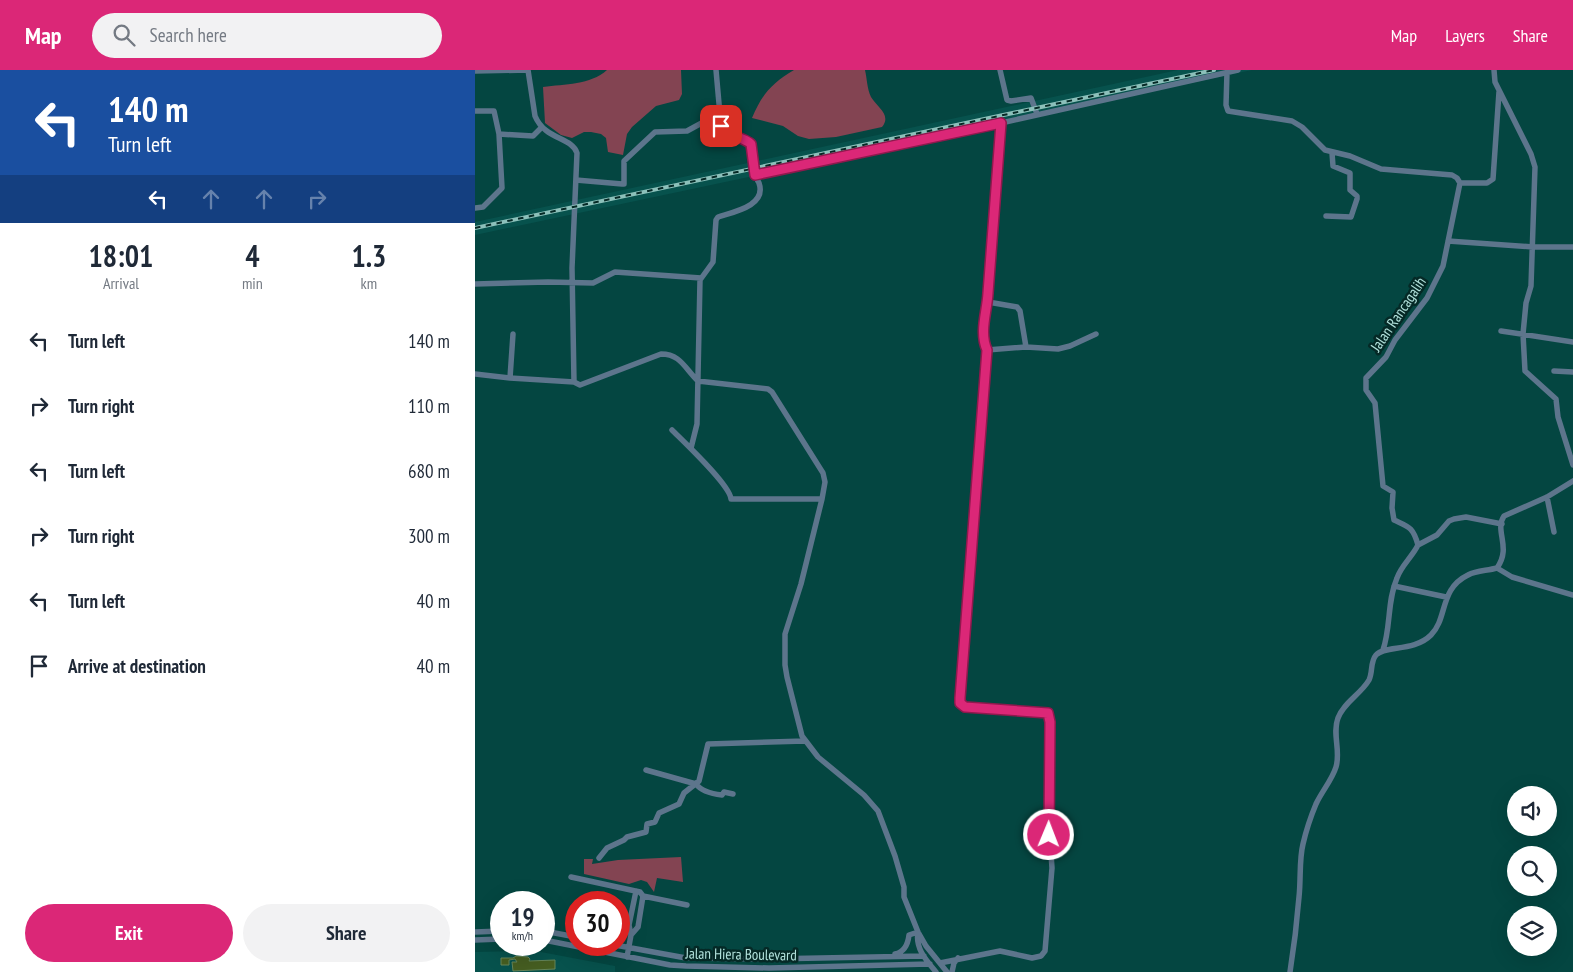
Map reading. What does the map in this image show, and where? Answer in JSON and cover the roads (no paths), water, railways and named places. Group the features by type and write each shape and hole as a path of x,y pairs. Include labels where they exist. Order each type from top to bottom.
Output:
{"street":[{"path":"475,71 528,70 535,116 549,134 575,147 577,153 572,282 574,382"},
{"path":"475,284 596,282 609,273 615,272 701,278 709,271 713,262 716,220 718,217 745,208 757,199 760,192 760,184 755,175 751,144 723,129 716,70"},
{"path":"1000,70 1007,100 1031,98 1037,114"},
{"path":"755,175 1238,70"},
{"path":"1494,70 1495,82 1534,160 1536,177 1531,286 1526,303 1523,334 1525,371 1556,399 1558,417 1573,465"},
{"path":"1227,72 1226,105 1228,111 1292,122 1302,128 1321,147 1332,153 1351,156 1387,170 1452,176 1457,178 1460,183 1487,183 1493,179 1499,90"},
{"path":"475,112 494,111 499,134 502,188 483,207 475,208"},
{"path":"576,180 624,184 624,161 655,132 687,130 720,113"},
{"path":"930,964 938,960 946,962 958,958 1000,952 1037,958 1045,951 1052,868 1049,826 1050,722 1048,713 965,707 960,703 987,350 983,340 983,332 988,302 1001,123"},
{"path":"499,134 533,136 542,127"},
{"path":"1326,216 1351,217 1357,199 1357,196 1350,190 1350,173 1333,166 1332,153"},
{"name":"Jalan Rancagalih","path":"1418,545 1409,526 1394,520 1393,492 1382,484 1375,403 1366,390 1366,378 1387,357 1395,340 1427,298 1443,266 1460,183"},
{"path":"1448,241 1533,247 1573,247"},
{"path":"691,448 697,430 701,278"},
{"path":"988,302 1017,307 1020,311 1026,347"},
{"path":"1501,331 1573,342"},
{"path":"510,378 513,334"},
{"path":"987,350 1026,347 1058,349 1071,346 1096,334"},
{"path":"475,374 574,382 576,385 580,385 661,354 675,356 698,380 768,389 772,392 823,473 825,482 801,584 785,634 785,665 802,736 818,756 864,795 878,811 905,887 904,897 918,932 947,972"},
{"path":"1553,371 1573,372"},
{"path":"672,430 691,448 731,494 731,499 822,499"},
{"path":"1497,568 1504,552 1502,520 1504,516 1547,497 1573,481"},
{"path":"1547,497 1555,532"},
{"path":"1383,650 1387,636 1394,586 1398,575 1418,545 1437,535 1449,521 1454,519 1466,517 1502,524"},
{"path":"1290,972 1296,937 1302,849 1316,805 1336,766 1338,757 1337,720 1352,697 1368,682 1371,676 1374,657 1383,650 1413,646 1432,634 1437,626 1446,597 1463,577 1474,572 1497,568 1512,577 1573,595"},
{"path":"1394,586 1446,597"},
{"path":"599,858 607,848 627,837 645,832 649,822 655,822 659,813 679,804 684,793 699,781 708,744 805,741"},
{"path":"646,770 696,784 699,788 711,794 722,796 724,792 733,794"},
{"path":"571,877 636,891 640,892 643,896 687,905"},
{"path":"630,942 629,926 636,891"},
{"path":"631,935 638,927 643,896"},
{"path":"475,932 490,931"},
{"path":"885,957 900,953 908,943 909,935 918,932"},
{"path":"918,932 917,941 924,956 936,972"},
{"path":"475,940 490,939"},
{"name":"Jalan Hiera Boulevard","path":"555,942 627,957 686,966 777,970 930,964"},
{"name":"Jalan Hiera Boulevard","path":"630,948 686,958 769,959 924,956"},
{"path":"924,956 930,951"},
{"path":"777,958 777,970"},
{"path":"952,972 954,963 958,958"},
{"path":"769,959 769,970"}],"railway":[{"path":"475,228 1214,70"}]}
